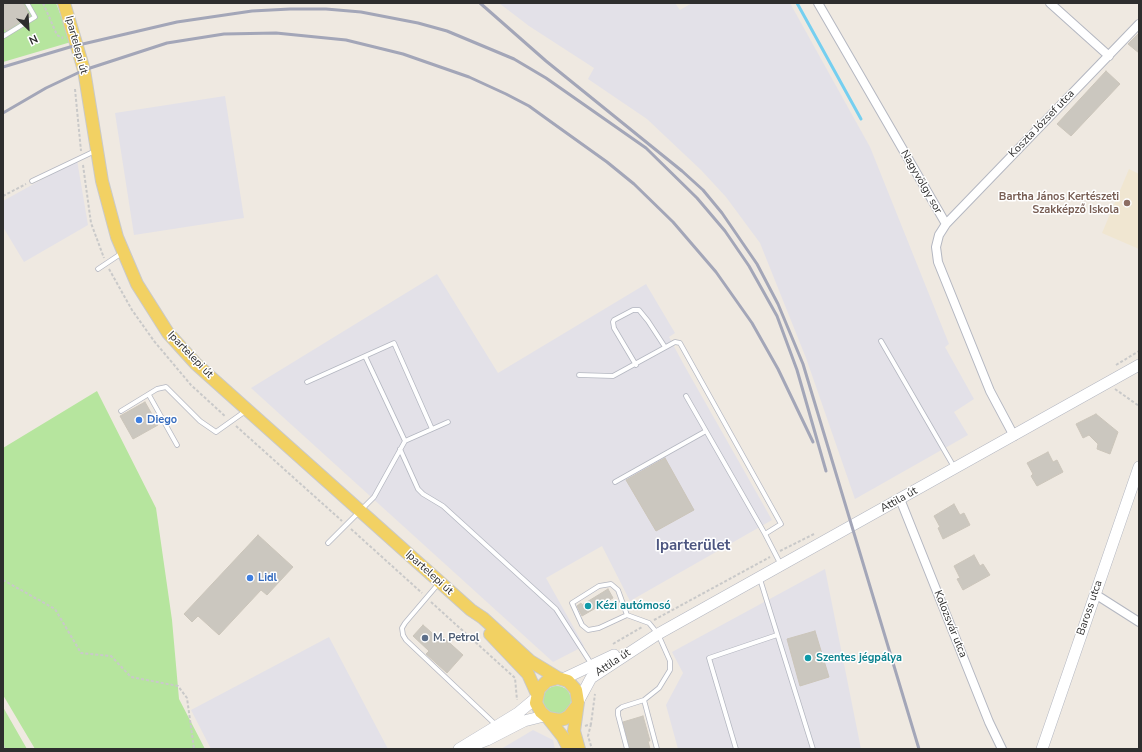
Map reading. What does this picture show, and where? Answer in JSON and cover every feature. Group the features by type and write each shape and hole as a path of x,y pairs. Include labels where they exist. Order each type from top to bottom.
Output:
{"main road":[{"name":"Ipartelepi út","path":"64,3 84,70 106,200 122,253 137,284 168,333 196,364 471,610"},
{"name":"Attila út","path":"560,679 592,666 658,634 1139,365"},
{"name":"Baross utca","path":"1042,749 1094,594 1139,467"},
{"path":"471,610 483,618 530,661 560,679 568,681 576,690 577,704 574,731 579,749"},
{"path":"471,610 480,623 528,674 536,696 538,708 563,737 569,749"},
{"name":"Attila út","path":"577,704 592,678 658,634"},
{"path":"475,746 497,726 518,713 536,696 539,689 547,681 560,679"},
{"path":"459,749 475,746 524,721 546,717 559,720 569,716 577,704"}],"street":[{"name":"Nagyvölgy sor","path":"818,3 946,224 939,235 936,247 938,262 990,391 1014,436"},
{"path":"1050,3 1109,56"},
{"name":"Koszta József utca","path":"946,224 1139,24"},
{"name":"Kolozsvár utca","path":"900,499 989,722 1002,749"},
{"path":"1094,594 1139,622"}],"lane":[{"path":"3,35 4,36 35,17 27,3"},
{"path":"32,181 81,156 97,150"},
{"path":"98,269 106,262 122,253"},
{"path":"636,365 613,325 614,320 624,314 636,309 642,313 665,348"},
{"path":"881,341 954,469"},
{"path":"579,375 613,376 636,365 675,342 680,343 782,524 765,534"},
{"path":"307,382 394,343 432,429"},
{"path":"365,356 405,441"},
{"path":"121,411 157,389 166,387 200,421 216,432 247,410"},
{"path":"149,395 177,445"},
{"path":"686,396 765,534 781,565"},
{"path":"328,542 374,497 405,441 448,422"},
{"path":"615,482 706,431"},
{"path":"400,449 418,489 423,494 444,506 556,609 592,666"},
{"path":"760,577 813,749"},
{"path":"440,583 405,623 402,628 404,638 497,726"},
{"path":"627,615 618,590 611,584 599,586 574,600 572,603 582,625 588,630 599,628 627,615 649,623 658,634 670,661 670,670 659,688 644,700 618,710 627,749"},
{"path":"736,749 709,658 777,635"},
{"path":"644,700 657,749"}],"path":[{"path":"43,3 57,35 67,43"},
{"path":"75,86 81,156 91,223 106,262 132,310 154,341 191,385 514,678"},
{"path":"3,196 32,181"},
{"path":"1107,383 1139,406"},
{"path":"3,580 55,609 81,653 111,656 131,677 178,686 187,698 194,749"},
{"path":"590,724 588,736 592,749"},
{"path":"3,745 6,749"}],"shaded area":[{"path":"499,3 675,3 680,10 692,3 790,3 870,147 949,344 945,347 974,399 954,412 968,435 855,499 806,358 760,243 726,197 701,170 647,119 588,79 594,68 529,26"},
{"path":"225,96 244,218 134,235 115,113"},
{"path":"77,160 88,225 24,262 3,227 3,201"},
{"name":"Bartha János Kertészeti Szakképző Iskola","path":"1129,169 1139,174 1139,249 1102,233"},
{"path":"437,274 498,373 646,284 675,333 669,337 772,520 630,601 602,546 546,578 584,646 553,662 251,388"},
{"path":"825,569 861,749 678,749 666,705 683,673 672,652"},
{"path":"329,637 388,749 211,749 191,710"},
{"path":"533,730 553,740 555,749 501,749"}],"green space":[{"path":"3,3 56,3 71,42 3,62"},
{"path":"97,391 156,508 172,620 179,699 205,749 35,749 3,695 3,448"},
{"path":"557,686 567,690 571,700 567,710 557,714 547,710 543,700 547,690"},
{"path":"3,707 27,749 3,749"}],"building":[{"path":"3,3 23,3 30,16 6,31 3,26"},
{"path":"1139,33 1139,53 1128,44"},
{"path":"1106,71 1120,84 1071,136 1057,124"},
{"name":"Diego","path":"145,402 158,425 133,439 120,416"},
{"path":"1096,414 1118,432 1110,454 1097,449 1098,444 1089,435 1083,438 1076,424"},
{"path":"1048,452 1053,462 1057,460 1063,472 1037,486 1031,476 1033,474 1027,463"},
{"path":"665,458 694,510 656,531 626,480"},
{"path":"954,504 960,515 964,513 970,525 943,539 938,528 940,527 934,516"},
{"name":"Lidl","path":"258,535 293,567 267,595 261,590 219,635 198,616 192,622 184,614"},
{"path":"974,555 980,566 983,564 990,575 963,590 957,579 960,578 954,566"},
{"name":"Kézi autómosó","path":"608,589 613,598 582,616 577,606 581,603 582,605"},
{"path":"423,625 439,639 442,636 463,655 447,673 426,654 429,651 413,636"},
{"name":"Szentes jégpálya","path":"815,631 829,677 800,686 787,639"},
{"path":"643,716 650,741 648,741 650,749 630,749 623,722"}],"waterway":[{"path":"797,3 861,119"}],"railway":[{"path":"480,3 546,61 682,171 703,190 722,213 757,264 778,304 803,364 919,749"},
{"path":"3,67 70,47 177,22 252,11 290,9 326,9 361,12 418,23 447,31 514,59 546,78 646,148 697,198 725,231 749,266 777,316 797,370 826,471"},
{"path":"3,113 46,88 84,70 167,43 224,34 276,33 346,40 403,54 469,77 529,106 607,162 634,184 673,222 716,272 752,323 778,369 813,442"}],"place":[{"name":"Bartha János Kertészeti Szakképző Iskola","path":"1127,203"},
{"name":"Diego","path":"139,420"},
{"name":"Lidl","path":"250,578"},
{"name":"Kézi autómosó","path":"588,606"},
{"name":"M. Petrol","path":"425,638"},
{"name":"Szentes jégpálya","path":"808,658"}],"district":[{"name":"Iparterület","path":"693,546"}]}
